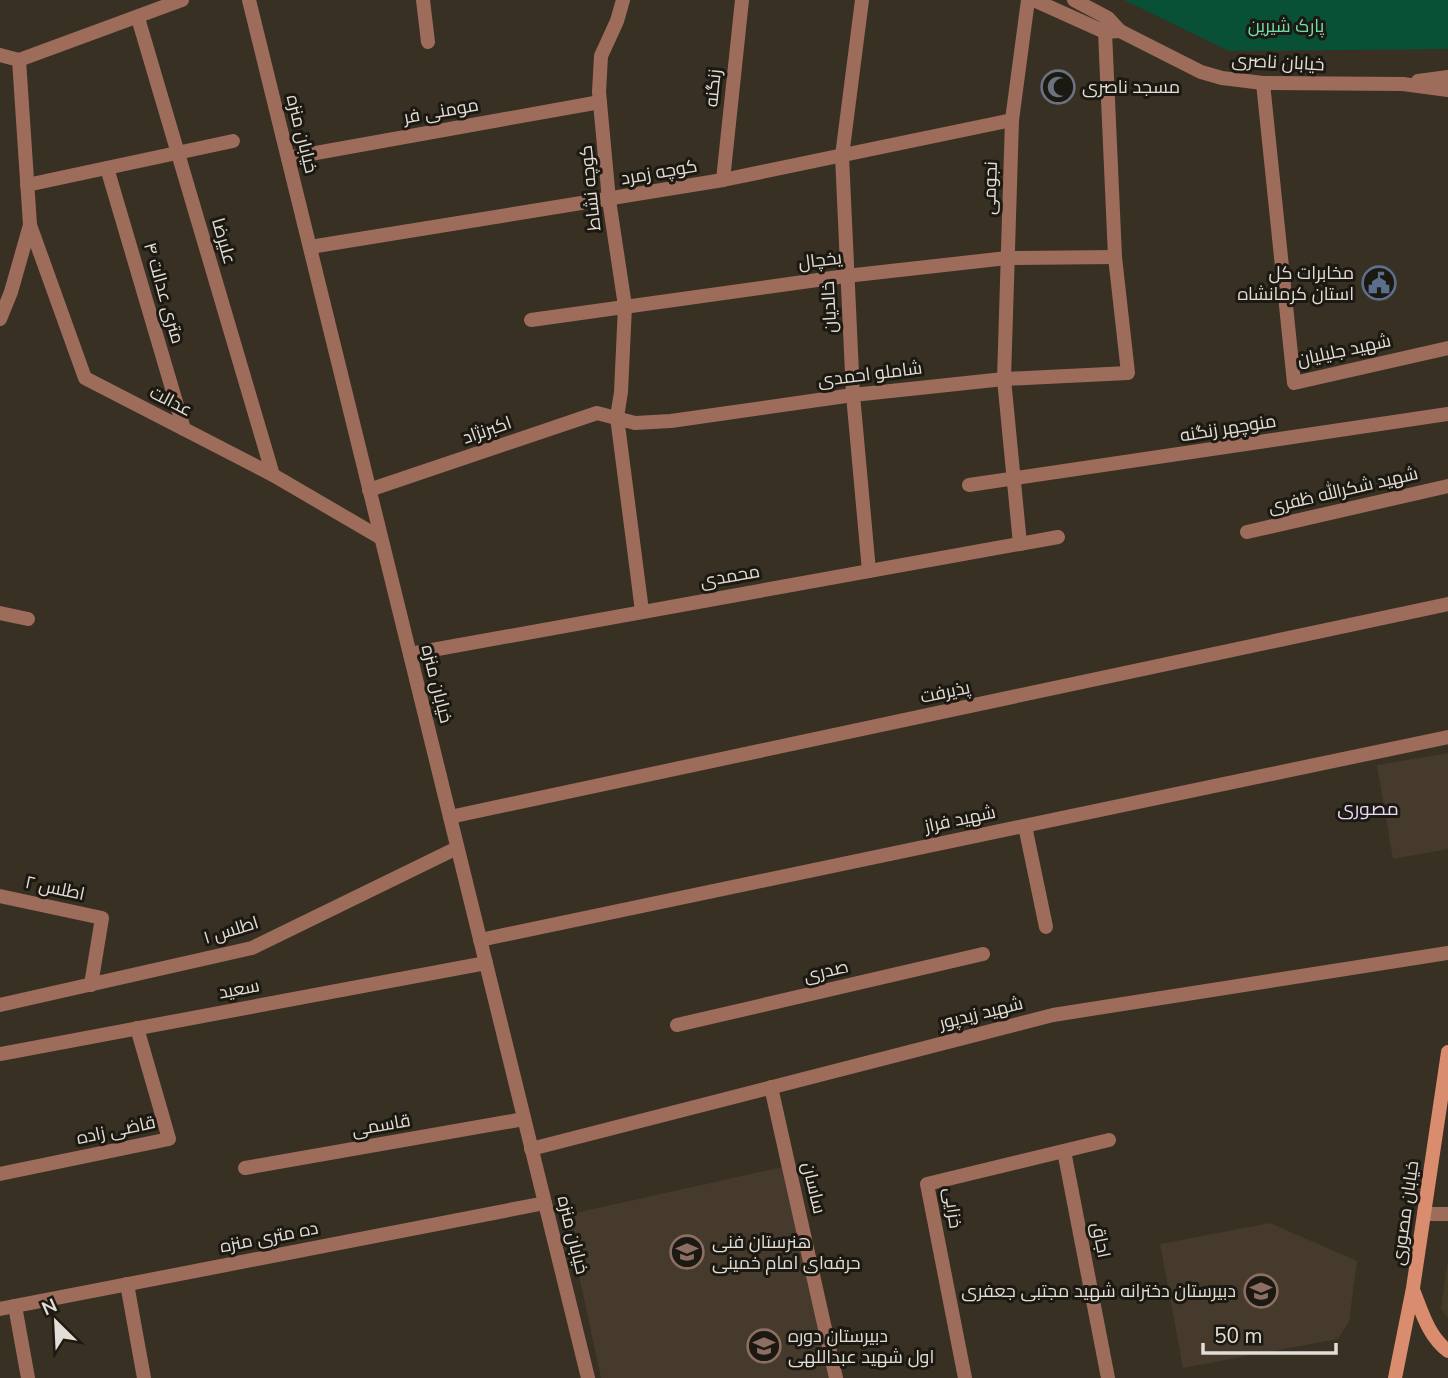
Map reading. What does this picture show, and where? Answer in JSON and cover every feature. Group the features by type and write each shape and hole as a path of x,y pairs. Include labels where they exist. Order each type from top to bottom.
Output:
{"main road":[{"name":"خیابان مصوری","path":"1395,1378 1413,1288 1448,1052"},
{"path":"1413,1288 1427,1325 1441,1346 1448,1351"}],"street":[{"path":"0,55 19,60 182,0"},
{"name":"خیابان منزه","path":"249,0 588,1378"},
{"path":"423,0 428,42"},
{"name":"کوچه نشاط","path":"622,0 617,21 601,56 600,102 609,200 625,306 621,393 617,417 642,611"},
{"name":"زنگنه","path":"723,180 742,0"},
{"name":"خالدیان","path":"862,0 842,156 853,395 869,571"},
{"name":"نجومی","path":"1020,544 1004,379 1012,120 1028,0"},
{"path":"1034,0 1105,33 1120,32"},
{"name":"خیابان ناصری","path":"1074,0 1108,18 1120,32 1201,72 1222,78 1262,83 1403,84 1448,90"},
{"name":"علیرضا","path":"138,18 273,475"},
{"path":"1108,18 1105,33 1115,257"},
{"path":"0,319 11,292 30,225 19,60"},
{"name":"خیابان ناصری","path":"1403,84 1448,77"},
{"name":"شهید جلیلیان","path":"1262,83 1294,383 1448,348"},
{"name":"مومنی فر","path":"288,158 600,102"},
{"name":"کوچه زمرد","path":"310,247 723,180 1012,120"},
{"path":"27,185 233,141"},
{"name":"۴ متری عدالت","path":"107,168 184,429"},
{"name":"عدالت","path":"30,225 85,378 273,475 381,538"},
{"name":"یخچال","path":"531,320 846,276 1007,258 1115,257"},
{"name":"شاملو احمدی","path":"617,417 635,423 671,421 853,395 1004,379 1128,373 1115,257"},
{"name":"اکبرنژاد","path":"369,490 597,413 617,417"},
{"name":"منوچهر زنگنه","path":"969,485 1448,414"},
{"name":"شهید شکرالله ظفری","path":"1247,532 1448,486"},
{"name":"محمدی","path":"410,654 1058,537"},
{"name":"پذیرفت","path":"450,817 1448,604"},
{"path":"0,613 28,619"},
{"name":"شهید فراز","path":"480,940 1448,737"},
{"path":"1025,825 1046,927"},
{"name":"اطلس ۱","path":"0,1005 252,948 457,848"},
{"name":"اطلس ۲","path":"0,896 102,918 91,985"},
{"name":"شهید زیدپور","path":"531,1149 1053,1015 1448,953"},
{"name":"صدری","path":"677,1025 983,954"},
{"name":"سعید","path":"0,1054 486,963"},
{"name":"قاضی زاده","path":"0,1174 169,1139 137,1028"},
{"name":"ساسان","path":"772,1087 836,1378"},
{"name":"قاسمی","path":"245,1168 524,1119"},
{"name":"خزایی","path":"965,1378 927,1184 1109,1140"},
{"name":"اجاق","path":"1064,1151 1108,1378"},
{"name":"ده متری منزه","path":"7,1307 545,1203"},
{"path":"1424,1214 1448,1214"},
{"path":"127,1284 144,1378"},
{"path":"7,1307 28,1378"}],"shaded area":[{"path":"1448,753 1448,849 1393,859 1377,765"},
{"name":"هنرستان فنی حرفه‌ای امام خمینی","path":"782,1167 829,1378 601,1378 566,1215"},
{"name":"دبیرستان دخترانه شهید مجتبی جعفری","path":"1270,1223 1357,1261 1349,1322 1338,1339 1183,1368 1160,1244"},
{"path":"1448,1259 1448,1318 1441,1309"}],"green space":[{"name":"پارک شیرین","path":"1124,0 1448,0 1448,49 1229,51"}],"place":[{"name":"مسجد ناصری","path":"1058,87"},
{"name":"مخابرات کل استان کرمانشاه","path":"1379,283"},
{"name":"هنرستان فنی حرفه‌ای امام خمینی","path":"687,1252"},
{"name":"دبیرستان دخترانه شهید مجتبی جعفری","path":"1261,1291"},
{"name":"دبیرستان دوره اول شهید عبداللهی","path":"764,1346"}],"district":[{"name":"مصوری","path":"1368,808"}]}
